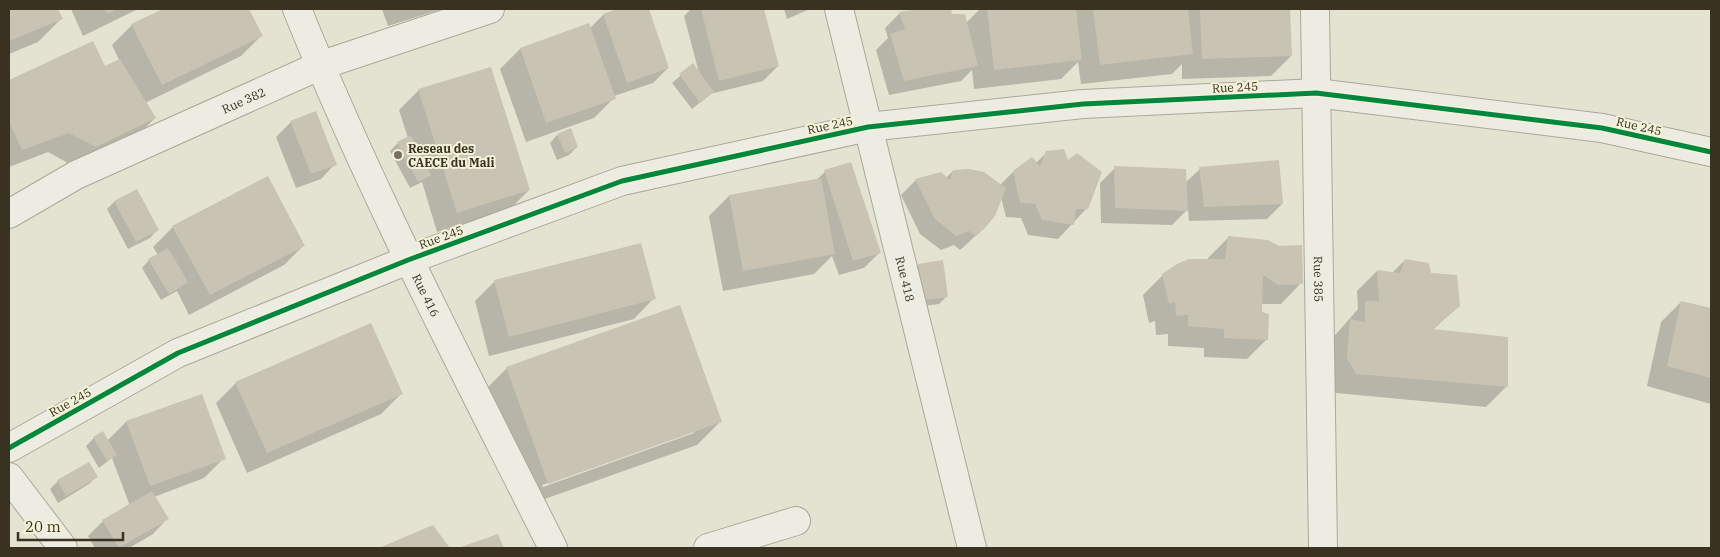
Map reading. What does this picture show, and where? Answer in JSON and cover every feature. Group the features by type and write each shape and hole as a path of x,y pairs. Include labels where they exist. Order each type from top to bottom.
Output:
{"street":[{"name":"Rue 416","path":"296,9 319,66 408,260 553,548"},
{"name":"Rue 382","path":"9,214 76,175 319,66 490,9"},
{"name":"Rue 418","path":"839,9 972,548"},
{"name":"Rue 385","path":"1315,9 1323,548"},
{"name":"Rue 245","path":"9,448 178,354 408,260 622,181 868,127 1083,104 1316,93 1602,128 1711,152"},
{"path":"9,477 63,548"},
{"path":"708,548 796,521"}],"building":[{"path":"9,9 58,9 63,19 9,41"},
{"path":"104,9 117,9 107,14"},
{"path":"163,9 249,9 263,36 162,85 131,24"},
{"path":"617,9 649,9 669,68 627,83 603,14"},
{"path":"701,9 764,9 779,66 719,81"},
{"path":"919,9 951,9 952,14 965,14 978,66 904,81 890,34 905,29 899,12"},
{"path":"987,9 1076,9 1082,60 994,70"},
{"path":"1093,9 1188,9 1193,54 1100,65"},
{"path":"1200,9 1290,9 1292,56 1202,59"},
{"path":"589,23 616,99 546,123 520,48"},
{"path":"93,41 105,66 120,59 156,118 96,147 69,133 22,150 9,122 9,80"},
{"path":"693,63 714,92 700,103 679,74"},
{"path":"491,67 530,190 457,213 418,89"},
{"path":"316,111 337,165 311,174 290,121"},
{"path":"571,128 578,147 565,153 557,134"},
{"path":"411,135 431,175 418,182 397,142"},
{"path":"1064,149 1068,160 1077,153 1102,172 1088,209 1076,209 1074,225 1042,220 1035,204 1020,203 1013,171 1032,157 1040,166 1046,151"},
{"path":"1279,160 1283,204 1204,207 1199,167"},
{"path":"851,162 881,253 853,261 824,170"},
{"path":"1114,166 1186,169 1188,211 1115,208"},
{"path":"969,169 984,172 1006,188 995,216 985,228 976,236 969,231 956,236 935,219 915,179 941,172 950,180 953,170"},
{"path":"268,176 305,246 210,295 172,226"},
{"path":"821,178 835,254 743,271 729,195"},
{"path":"137,189 159,230 136,242 114,201"},
{"path":"1228,236 1268,240 1279,246 1302,245 1303,284 1278,285 1263,275 1262,312 1269,314 1268,340 1224,338 1224,329 1188,326 1188,315 1176,316 1175,302 1169,304 1162,274 1189,259 1225,259"},
{"path":"641,243 656,299 509,337 494,280"},
{"path":"168,248 188,282 169,294 148,259"},
{"path":"1405,259 1429,263 1431,273 1457,275 1460,306 1433,329 1508,337 1508,387 1356,374 1347,358 1350,319 1365,322 1365,301 1379,301 1377,270 1400,273"},
{"path":"943,260 948,297 924,300 918,264"},
{"path":"1681,301 1711,308 1711,378 1667,366"},
{"path":"680,305 722,422 548,484 506,367"},
{"path":"371,323 403,394 267,453 235,382"},
{"path":"202,394 226,459 150,486 126,421"},
{"path":"103,431 117,455 107,461 93,437"},
{"path":"89,462 98,477 66,496 57,480"},
{"path":"152,491 169,519 119,548 102,520"},
{"path":"433,525 450,548 379,548"},
{"path":"498,534 504,548 458,548"}],"cycle path":[{"path":"9,448 178,353 408,260 622,181 868,127 1083,104 1316,93 1602,128 1711,152"}],"place":[{"name":"Reseau des CAECE du Mali","path":"398,155"}]}
